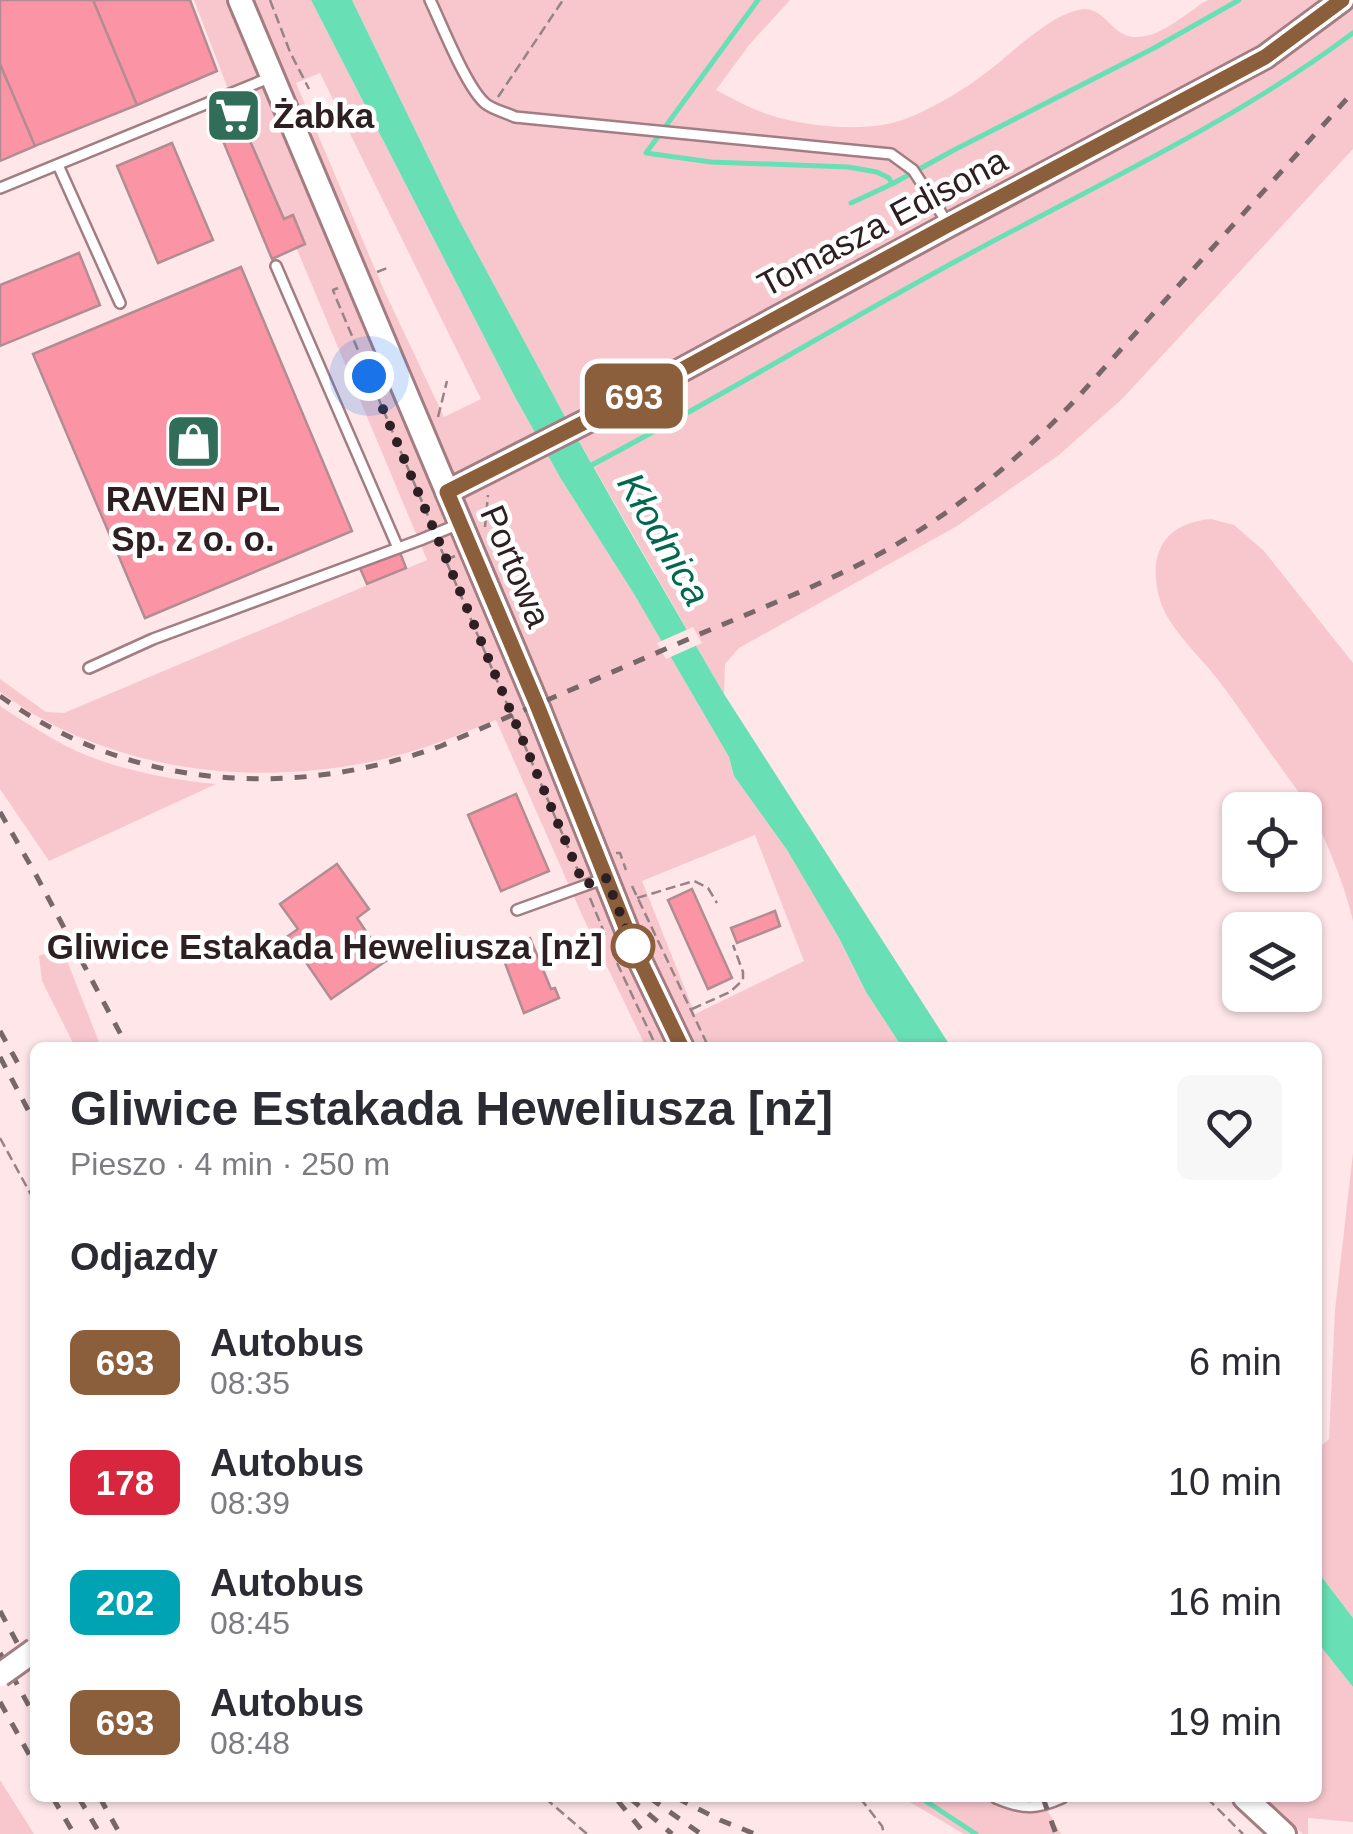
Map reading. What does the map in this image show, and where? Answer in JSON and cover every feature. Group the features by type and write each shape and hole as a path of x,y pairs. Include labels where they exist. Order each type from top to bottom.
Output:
{"street":[{"name":"Portowa","path":"240,0 537,705 606,879 627,902 650,984 679,1042"},
{"name":"Tomasza Edisona","path":"447,492 589,420 1265,57 1342,0"},
{"path":"0,1675 30,1654"},
{"path":"1249,1802 1284,1834"}],"lane":[{"path":"430,0 471,83 486,104 515,116 891,154 916,175 948,225"},
{"path":"0,188 272,77"},
{"path":"58,164 120,303"},
{"path":"276,266 398,548"},
{"path":"89,668 153,639 460,523"},
{"path":"517,910 606,879"},
{"path":"1006,1802 1030,1807 1054,1802"}],"path":[{"path":"270,0 308,89"},
{"path":"492,106 564,0"},
{"path":"333,290 436,534 606,879 608,940"},
{"path":"436,423 447,381"},
{"path":"484,532 488,488"},
{"path":"597,855 620,853 606,879"},
{"path":"627,902 694,881 708,888 717,903"},
{"path":"632,886 627,902 706,1042"},
{"path":"691,1010 730,992 743,980 733,945"},
{"path":"615,958 654,1042"},
{"path":"0,1138 30,1193"},
{"path":"550,1802 587,1834"},
{"path":"863,1802 884,1834"},
{"path":"1210,1802 1243,1834"}],"shaded area":[{"path":"194,0 311,0 561,479 729,757 734,776 787,850 866,992 899,1042 644,1042 582,915 496,720 388,758 287,772 236,772 137,757 89,741 0,692 0,679 46,712 64,713 427,560 296,247 293,216 284,219 244,127 252,124 242,100 233,102","holes":["320,73 481,399 444,417 383,288 296,83","755,835 804,961 695,1014 642,881"]},
{"path":"311,0 352,0 457,216 629,530 724,694 948,1042 899,1042 866,992 787,850 734,776 729,757 515,397"},
{"path":"352,0 790,0 749,45 716,90 779,118 868,127 899,121 935,106 1044,27 1078,10 1095,11 1120,32 1136,37 1160,31 1209,0 1353,0 1353,149 1122,399 1059,455 957,526 739,648 725,664 724,694 563,413 457,216"},
{"path":"1211,519 1234,525 1264,551 1353,663 1353,921 1322,833 1322,792 1298,792 1164,611 1156,584 1158,556 1170,535 1194,522"},
{"path":"0,706 66,746 101,761 159,776 216,784 49,861 0,789"},
{"path":"62,948 99,1042 72,1042 42,981 39,956"},
{"path":"1353,1153 1353,1618 1322,1577 1322,1445 1329,1439 1335,1310"},
{"path":"1322,1577 1353,1618 1353,1687 1322,1648"},
{"path":"1322,1648 1353,1687 1353,1822 1308,1818 1308,1834 1303,1834 1269,1802 1322,1802"},
{"path":"0,1780 34,1834 0,1834"},
{"path":"910,1802 1029,1802 1031,1807 1045,1806 1061,1834 964,1834"}],"pier":[{"path":"693,627 702,643 666,659 657,643"}],"building":[{"path":"0,0 93,0 137,105 35,146 0,64"},
{"path":"93,0 190,0 217,71 137,105"},
{"path":"0,64 35,146 0,161"},
{"path":"242,99 253,124 244,127 284,219 293,215 305,244 272,259 211,112"},
{"path":"172,143 213,240 158,263 117,166"},
{"path":"79,253 100,305 0,346 0,285"},
{"name":"RAVEN PL Sp. z o. o.","path":"241,267 352,531 145,618 33,354"},
{"path":"399,550 406,568 367,584 359,566"},
{"path":"516,794 549,871 501,891 468,815"},
{"path":"337,864 369,909 357,918 386,961 331,999 288,936 298,929 280,904"},
{"path":"692,889 732,978 708,989 668,900"},
{"path":"775,911 780,926 737,943 731,928"},
{"path":"530,938 551,989 555,988 559,998 524,1013 500,950"}],"waterway":[{"path":"758,0 646,153 711,162 848,167 889,178 892,184 851,203"},
{"path":"892,184 1239,0"},
{"path":"586,468 958,260 1210,125 1353,33"},
{"path":"927,1802 976,1834"}],"railway":[{"path":"0,696 50,727 103,751 158,767 214,776 271,779 328,774 385,763 441,746 803,591 926,526 980,488 1031,444 1353,92"},
{"path":"0,812 125,1042"},
{"path":"0,1031 21,1069"},
{"path":"0,1057 30,1114"},
{"path":"0,1611 30,1667"},
{"path":"0,1653 30,1708"},
{"path":"0,1702 30,1756"},
{"path":"55,1802 74,1834"},
{"path":"81,1802 100,1834"},
{"path":"102,1802 120,1834"},
{"path":"619,1802 645,1834"},
{"path":"635,1802 672,1834"},
{"path":"656,1802 701,1834"},
{"path":"685,1802 755,1834"},
{"path":"1044,1802 1056,1834"}],"bus line":[{"name":"693","path":"679,1042 634,948 447,492 589,420 1265,57 1342,0"}],"place":[{"name":"Żabka","path":"234,115"},
{"name":"RAVEN PL Sp. z o. o.","path":"193,442"},
{"name":"Gliwice Estakada Heweliusza [nż]","path":"633,946"}],"route":[{"path":"369,376 584,885 606,878 633,946"}],"water label":[{"name":"Kłodnica","path":"664,539"}]}
